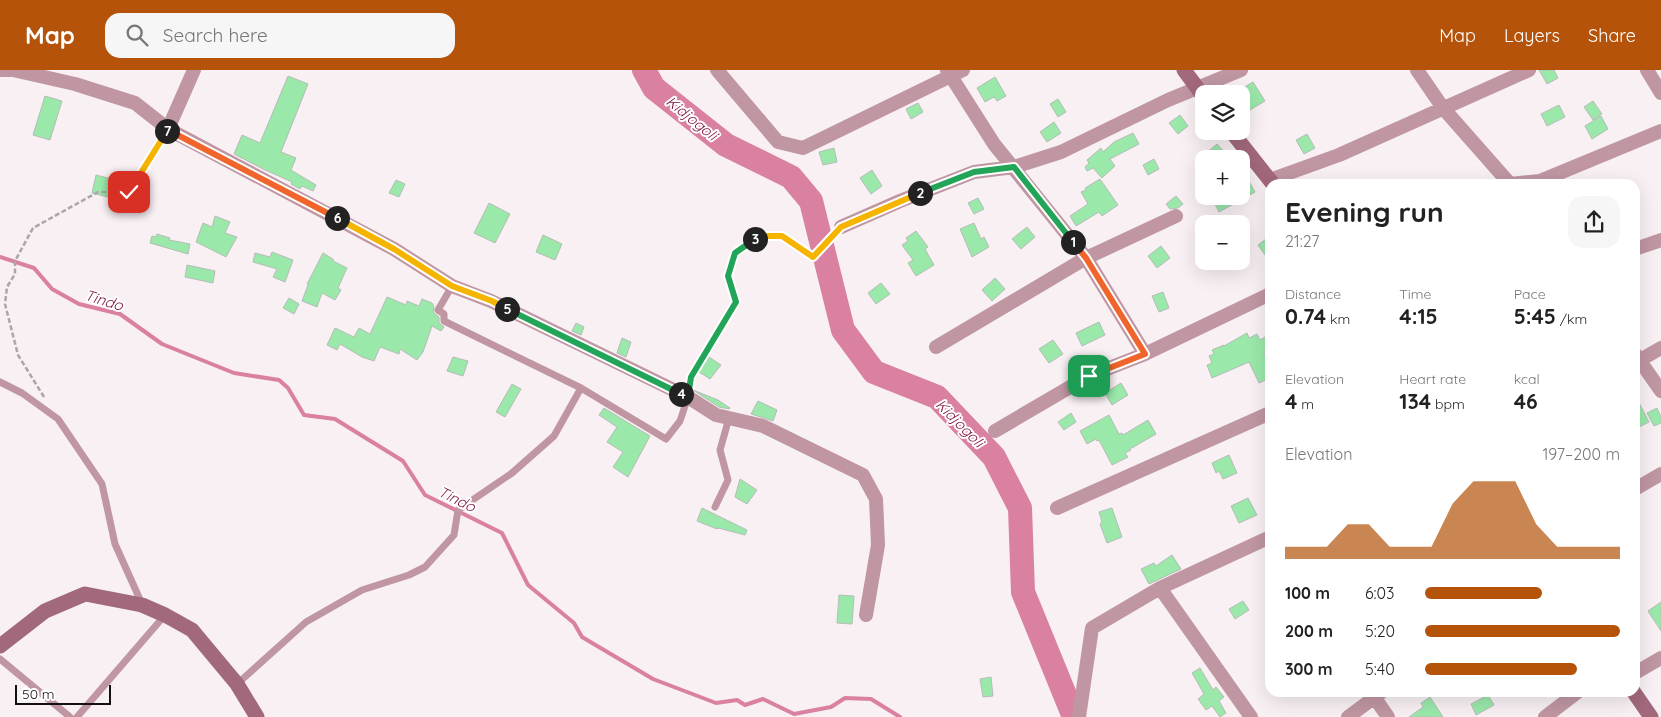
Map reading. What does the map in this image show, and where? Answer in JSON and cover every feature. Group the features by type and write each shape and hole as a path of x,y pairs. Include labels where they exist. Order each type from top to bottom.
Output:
{"street":[{"path":"0,70 13,70 76,84 135,103 168,130 394,249 452,286 492,301 688,397 716,415 762,426 863,475 876,499 878,545 866,615"},
{"path":"168,130 194,70"},
{"path":"717,70 778,142 803,148 953,72 994,144 1086,258 1145,354"},
{"path":"1184,70 1195,85"},
{"path":"1215,85 1240,70"},
{"path":"1417,70 1443,108 1506,179"},
{"path":"1279,179 1339,155 1529,70"},
{"path":"1646,70 1661,93"},
{"path":"841,227 974,172 1014,167 1062,152 1168,100 1195,94"},
{"path":"1545,179 1661,131"},
{"path":"1238,140 1269,179"},
{"path":"936,347 1086,258 1176,216"},
{"path":"1640,248 1661,240"},
{"path":"995,431 1089,376 1145,354 1265,296"},
{"path":"1640,358 1661,348"},
{"path":"1640,365 1661,391"},
{"path":"1057,508 1265,415"},
{"path":"1640,486 1661,474"},
{"path":"1079,717 1092,628 1160,588 1265,539"},
{"path":"1160,588 1251,717"},
{"path":"0,646 45,611 85,594 142,604 192,630 237,684 257,717"},
{"path":"1640,670 1661,658"},
{"path":"1348,717 1371,697"},
{"path":"1378,697 1388,717"},
{"path":"1545,717 1571,697"},
{"path":"1637,697 1651,717"}],"lane":[{"path":"129,192 168,130"},
{"path":"452,286 438,310 444,314 444,321 581,388 666,439 680,421 688,397"},
{"path":"0,382 22,393 58,420 102,484 115,544 142,604"},
{"path":"237,684 306,622 362,590 425,568 454,535 458,510 512,473 554,436 581,388"},
{"path":"715,506 728,480 720,450 729,418"},
{"path":"77,717 165,615"},
{"path":"0,659 70,717"}],"path":[{"path":"58,420 18,355 5,304 7,287 15,274 15,262 33,228 98,192 129,192"},
{"path":"688,397 691,377 736,302 728,276 735,253 759,236 782,236 813,257 841,227"}],"building":[{"path":"1539,70 1554,70 1558,78 1547,84"},
{"path":"288,76 308,84 281,152 296,158 291,170 316,185 313,191 302,186 300,189 291,184 292,182 234,154 242,135 260,143"},
{"path":"995,77 1006,96 997,101 994,97 985,102 977,88"},
{"path":"1253,82 1265,101 1250,110 1250,85 1248,85"},
{"path":"45,96 62,101 50,140 33,135"},
{"path":"1058,99 1066,112 1058,117 1050,104"},
{"path":"1593,101 1602,114 1593,120 1584,107"},
{"path":"918,103 923,112 911,119 906,109"},
{"path":"1559,105 1565,117 1547,126 1541,114"},
{"path":"1180,115 1188,126 1178,134 1169,123"},
{"path":"1601,116 1608,129 1592,139 1585,126"},
{"path":"1054,122 1061,133 1047,142 1040,132"},
{"path":"1133,133 1139,144 1110,159 1115,166 1102,178 1093,168 1087,171 1085,167 1089,163 1087,160 1101,148 1103,152 1114,142"},
{"path":"1307,134 1315,148 1304,154 1296,140"},
{"path":"1217,144 1222,150 1210,150"},
{"path":"834,148 837,162 823,165 819,152"},
{"path":"1154,159 1159,169 1148,175 1143,165"},
{"path":"872,170 882,186 871,194 860,178"},
{"path":"96,175 120,181 116,199 92,193"},
{"path":"1100,179 1118,205 1102,216 1099,212 1076,226 1070,216 1088,204 1081,192"},
{"path":"396,180 405,184 399,197 389,193"},
{"path":"1250,183 1255,192 1250,195"},
{"path":"1176,196 1183,204 1178,208 1170,209 1166,204"},
{"path":"978,198 984,209 974,214 968,203"},
{"path":"489,203 510,214 495,243 474,233"},
{"path":"1216,205 1232,205 1219,212"},
{"path":"215,216 230,222 225,233 237,237 226,257 196,242 203,223 212,227"},
{"path":"974,223 981,239 984,237 989,247 972,257 960,229"},
{"path":"1027,227 1035,237 1021,249 1012,239"},
{"path":"916,231 928,247 925,249 934,265 916,276 908,263 913,260 902,245 908,241 906,238"},
{"path":"157,234 170,238 169,240 190,244 188,254 150,243 152,236 156,237"},
{"path":"543,235 562,244 555,260 536,252"},
{"path":"1265,240 1265,255 1258,245"},
{"path":"1161,246 1170,258 1157,268 1148,256"},
{"path":"272,252 293,260 285,282 273,277 277,269 253,262 255,253 270,257"},
{"path":"323,253 347,268 338,288 341,290 335,300 322,293 317,307 302,301 307,284"},
{"path":"187,265 215,271 213,283 185,277"},
{"path":"995,278 1005,289 992,301 982,290"},
{"path":"881,283 890,294 876,304 868,293"},
{"path":"1163,292 1169,308 1159,312 1152,296"},
{"path":"387,297 406,305 407,301 419,306 422,299 432,303 434,306 433,312 439,317 439,323 444,327 441,331 432,326 423,352 417,360 400,349 399,354 380,347 374,361 362,357 340,344 337,350 327,345 335,328 354,337 359,328 370,334"},
{"path":"289,298 299,304 294,314 283,308"},
{"path":"1099,322 1105,335 1082,346 1076,333"},
{"path":"576,323 584,327 581,335 572,331"},
{"path":"1247,333 1249,338 1257,334 1260,340 1265,337 1265,380 1259,383 1249,362 1212,378 1207,365 1212,363 1209,356 1214,354 1212,350 1224,346"},
{"path":"622,338 631,342 626,357 617,353"},
{"path":"1053,340 1063,354 1049,363 1039,349"},
{"path":"453,357 468,361 463,376 447,371"},
{"path":"709,357 721,365 710,379 699,372"},
{"path":"1121,383 1128,395 1112,405 1105,393"},
{"path":"512,384 521,389 505,417 496,412"},
{"path":"693,390 718,400 730,408 719,407"},
{"path":"758,401 777,410 773,421 751,414"},
{"path":"1640,405 1649,422 1640,426"},
{"path":"604,408 650,436 628,477 613,467 623,452 607,442 617,427 599,415"},
{"path":"1657,408 1661,417 1661,423 1654,426 1647,413"},
{"path":"1071,413 1076,422 1064,430 1058,422"},
{"path":"1109,415 1119,434 1122,433 1123,435 1148,420 1156,434 1130,449 1125,453 1128,457 1112,465 1099,440 1097,441 1096,439 1087,444 1080,431"},
{"path":"1229,455 1237,473 1223,479 1219,471 1216,473 1212,463"},
{"path":"740,479 757,490 747,504 735,497"},
{"path":"1248,498 1257,515 1239,523 1231,506"},
{"path":"702,508 747,530 745,535 717,529 697,521"},
{"path":"1112,508 1122,537 1107,543 1100,524 1102,522 1099,512"},
{"path":"1172,555 1181,569 1149,584 1141,569 1154,563 1156,566"},
{"path":"839,595 854,596 852,624 837,623"},
{"path":"1243,601 1249,610 1235,619 1229,609"},
{"path":"1661,602 1661,631 1648,611"},
{"path":"1200,668 1213,690 1216,687 1224,697 1219,701 1226,713 1220,717 1212,706 1206,710 1198,699 1204,694 1192,673"},
{"path":"991,677 993,696 983,697 980,679"},
{"path":"1430,697 1443,717 1409,717 1423,707 1421,703"},
{"path":"1484,697 1489,697 1494,705 1476,715 1471,704"}],"waterway":[{"name":"Kidjogoli","path":"644,70 654,88 726,145 791,177 811,201 843,330 874,372 937,397 994,457 1020,508 1023,592 1074,717"},
{"name":"Tindo","path":"0,257 34,268 52,289 79,304 120,314 162,344 234,373 279,380 288,388 304,415 335,419 403,461 425,495 502,533 528,585 574,623 582,637 653,679 716,703 737,700 745,705 763,699 794,714 831,707 845,698 871,699 900,717"}],"route":[{"path":"129,192 168,130 394,249 452,286 492,301 688,397 691,377 736,302 728,276 735,253 759,236 782,236 813,257 841,227 974,172 1014,167 1086,258 1145,354 1089,376"}]}
